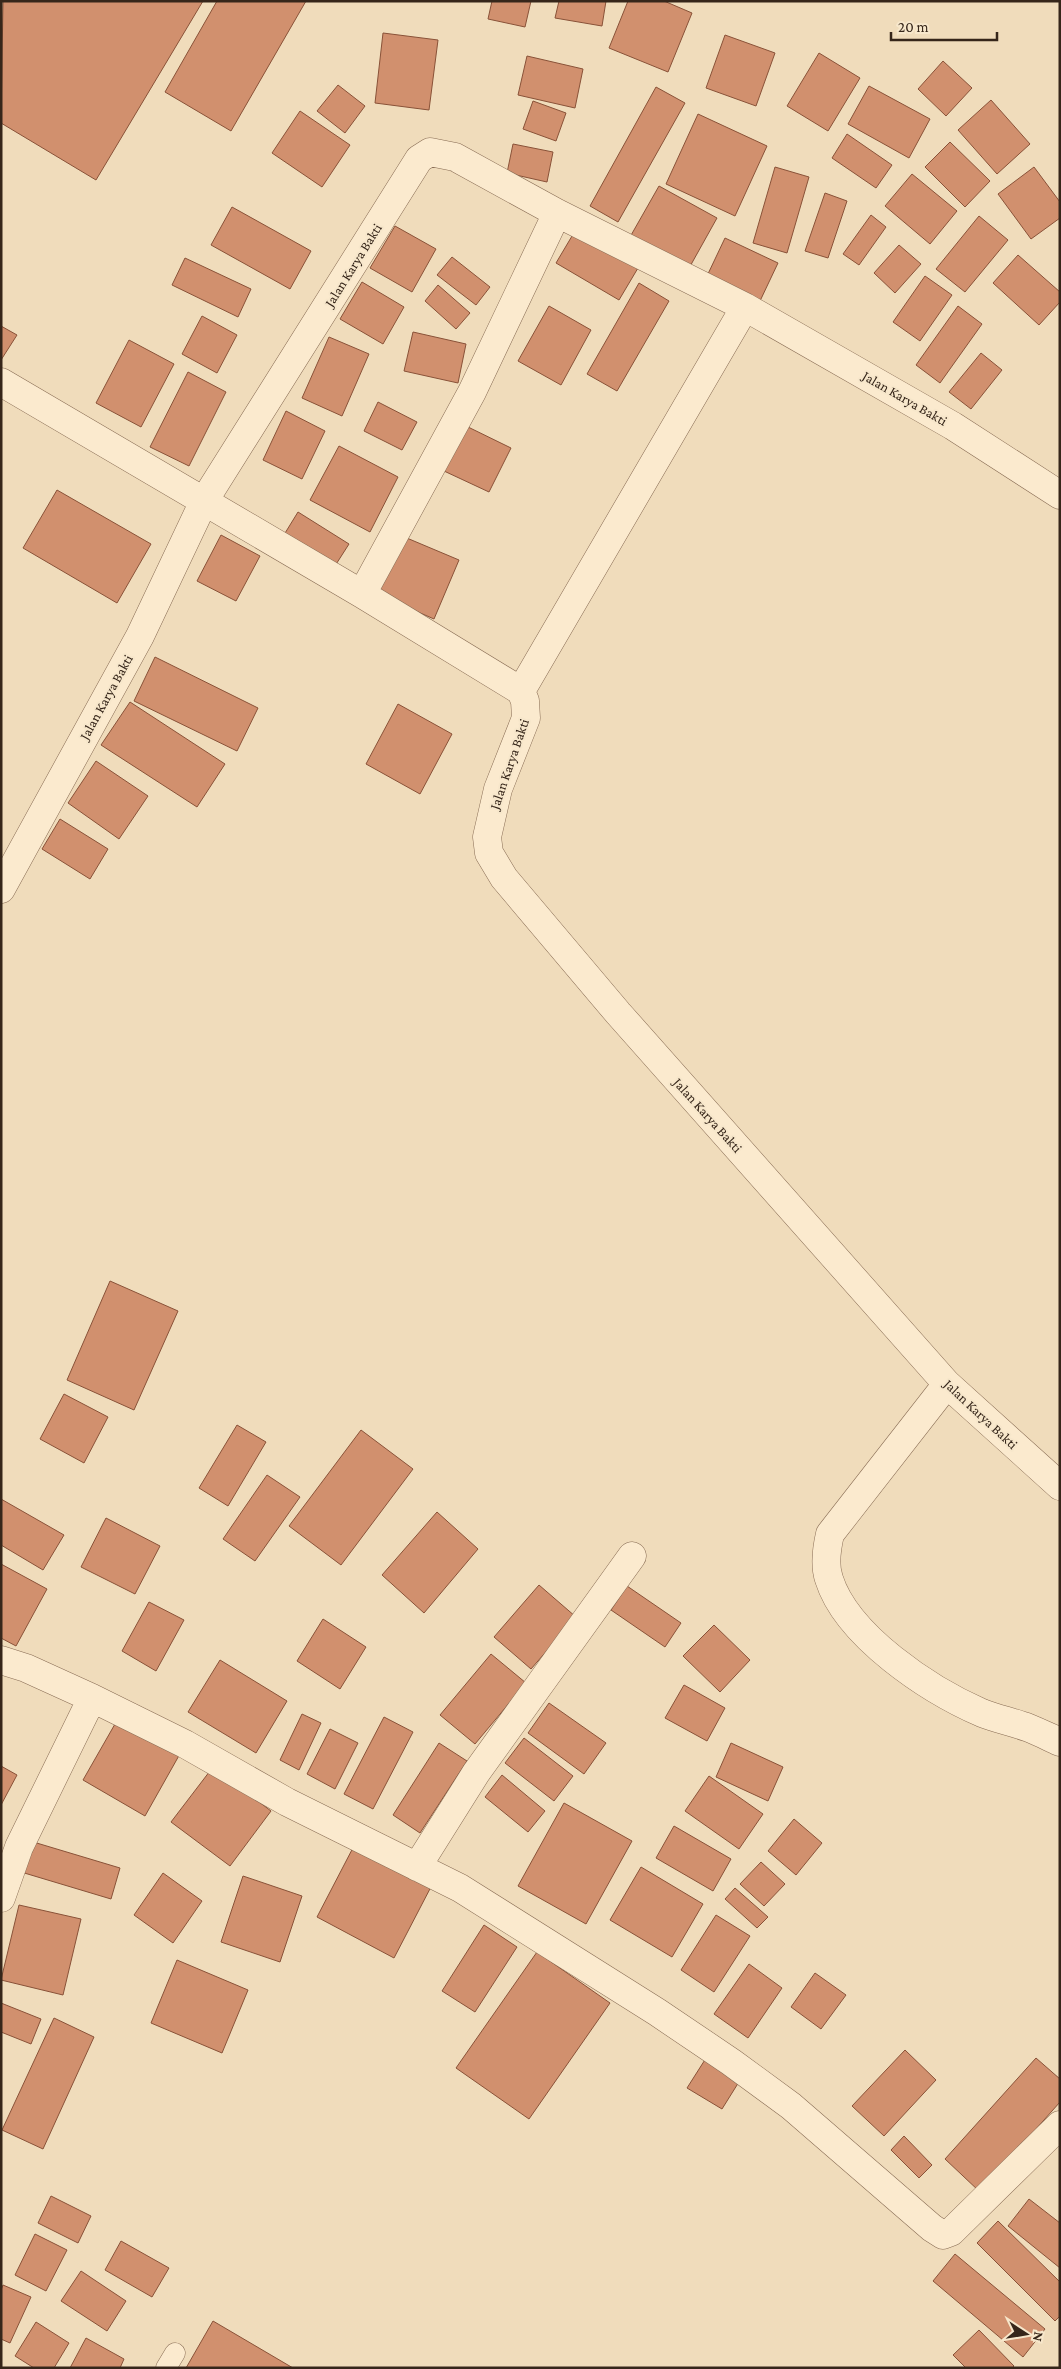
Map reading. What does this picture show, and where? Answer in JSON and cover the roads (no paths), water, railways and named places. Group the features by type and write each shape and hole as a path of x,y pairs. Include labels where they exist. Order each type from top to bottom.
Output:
{"street":[{"name":"Jalan Karya Bakti","path":"1,889 140,636 204,501 419,159 430,152 455,157 556,213 746,307 953,426 1060,495"},
{"path":"362,594 472,392 556,213"},
{"path":"1,382 362,594 521,691 746,307"},
{"name":"Jalan Karya Bakti","path":"521,691 525,701 526,718 498,789 488,827 489,853 504,878 618,1013 947,1384 1060,1486"},
{"path":"947,1384 830,1534 827,1548 828,1577 836,1598 875,1644 935,1690 983,1714 1029,1728 1060,1742"},
{"path":"417,1867 476,1773 632,1556"},
{"path":"1,1660 26,1668 92,1698 185,1744 287,1802 460,1888 731,2062 791,2106 932,2228 943,2235 951,2232 1060,2125"},
{"path":"1,1898 19,1848 92,1698"}]}
